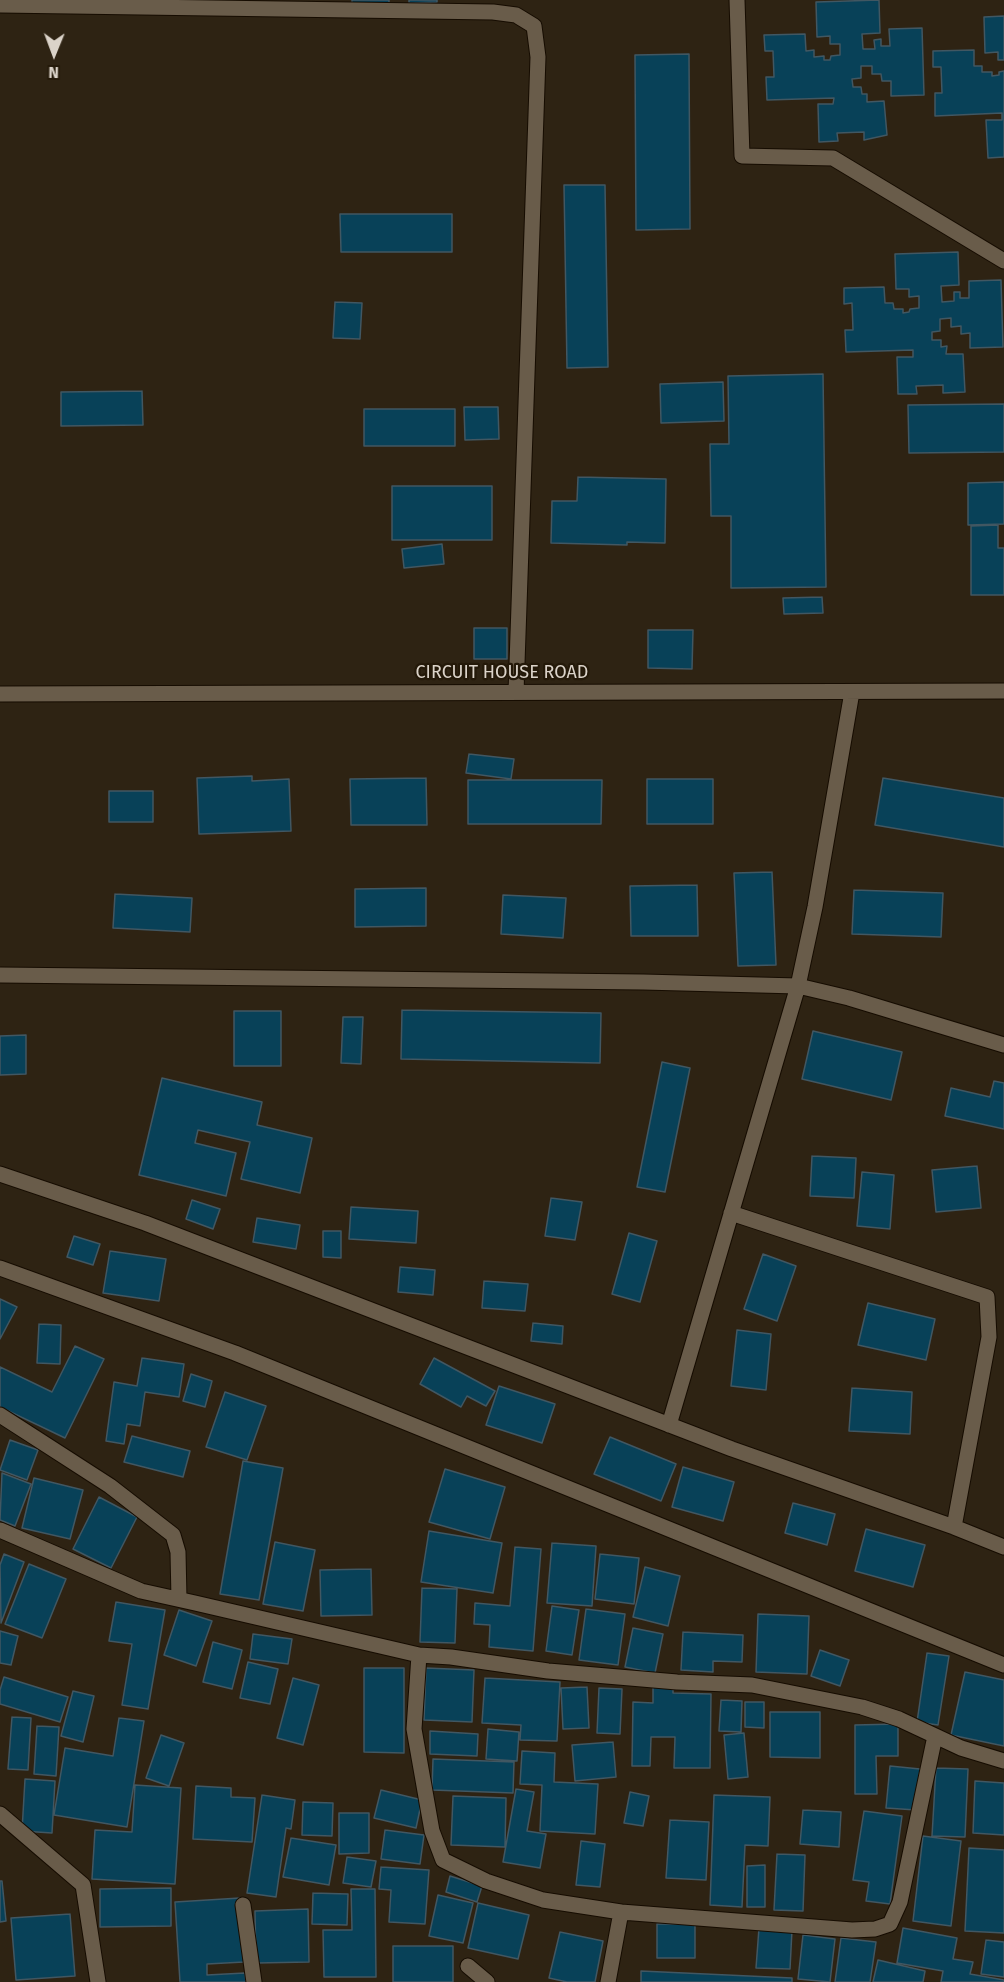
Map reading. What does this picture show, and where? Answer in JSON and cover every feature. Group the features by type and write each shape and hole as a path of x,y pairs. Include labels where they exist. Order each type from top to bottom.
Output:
{"street":[{"path":"737,0 742,156 833,158 1004,261"},
{"path":"0,5 494,12 516,15 534,26 538,57 516,692"},
{"name":"CIRCUIT HOUSE ROAD","path":"0,694 1004,691"},
{"path":"669,1425 798,986 815,907 852,692"},
{"path":"0,975 643,981 798,986 849,998 1004,1045"},
{"path":"1,1179 145,1223 732,1449 954,1527 1004,1547"},
{"path":"731,1213 987,1297 989,1337 954,1527"},
{"path":"0,1268 235,1353 1004,1665"},
{"path":"0,1415 110,1486 173,1535 178,1552 179,1599"},
{"path":"0,1530 141,1591 418,1654 548,1671 677,1682 752,1685 862,1707 899,1719 961,1748 1004,1761"},
{"path":"418,1654 414,1729 432,1831 443,1860 486,1881 543,1900 621,1912 852,1930 875,1929 890,1924 900,1902 935,1736"},
{"path":"0,1814 82,1885 98,1982"},
{"path":"243,1905 254,1982"},
{"path":"608,1982 621,1912"},
{"path":"468,1966 487,1982"}],"building":[{"path":"352,0 389,0 389,4 352,5"},
{"path":"409,0 437,0 437,2 409,3"},
{"path":"879,0 880,33 862,34 863,49 875,49 874,40 881,39 881,46 890,46 889,29 922,28 924,95 891,96 891,81 882,81 881,74 872,74 872,66 861,66 861,78 852,79 853,87 861,87 862,94 867,94 867,102 884,101 887,135 864,140 864,132 837,133 838,141 819,142 818,104 833,104 834,98 767,100 766,77 774,77 773,51 765,51 764,35 805,34 806,51 814,50 814,57 824,56 824,60 830,60 831,56 840,55 840,44 830,44 830,36 817,37 816,2"},
{"path":"1004,16 1004,60 998,60 998,52 985,53 984,17"},
{"path":"974,50 974,66 982,66 982,72 992,72 992,76 1004,71 1004,157 988,158 986,120 1002,120 1002,113 935,116 935,93 942,93 941,67 933,67 933,51"},
{"path":"689,54 690,229 636,230 635,55"},
{"path":"564,185 605,185 608,367 567,368"},
{"path":"340,214 452,214 452,252 341,252"},
{"path":"958,252 959,285 941,286 942,302 954,301 954,292 960,292 960,298 969,298 969,281 1001,280 1003,347 970,348 970,333 961,334 961,326 951,327 951,318 940,319 940,331 932,332 932,340 941,340 941,347 947,346 946,354 963,354 965,392 943,393 943,385 916,386 917,394 898,394 897,357 913,357 913,350 846,352 845,330 853,330 852,303 844,304 844,288 884,287 885,303 893,303 894,309 903,309 903,313 909,312 910,309 919,308 919,296 909,297 909,289 896,289 895,254"},
{"path":"335,302 362,303 360,339 333,338"},
{"path":"823,374 826,587 731,588 731,516 711,516 710,444 729,444 728,376"},
{"path":"723,382 724,421 661,423 660,384"},
{"path":"142,391 143,425 61,426 61,392"},
{"path":"1004,404 1004,452 909,453 908,405"},
{"path":"464,407 498,407 499,439 465,440"},
{"path":"364,409 455,409 455,446 364,446"},
{"path":"578,477 666,479 665,543 627,542 627,545 551,543 552,501 577,501"},
{"path":"1004,482 1004,524 968,525 968,483"},
{"path":"392,486 492,486 492,540 392,540"},
{"path":"998,525 998,548 1004,548 1004,595 971,595 971,526"},
{"path":"442,544 444,564 404,568 402,549"},
{"path":"822,597 823,613 784,614 783,598"},
{"path":"474,628 507,628 507,659 474,659"},
{"path":"648,630 693,630 692,669 648,668"},
{"path":"469,754 514,759 511,779 466,773"},
{"path":"252,776 252,781 289,779 291,831 199,834 197,778"},
{"path":"426,778 427,825 351,825 350,779"},
{"path":"883,778 1004,798 1004,847 875,825"},
{"path":"647,779 713,779 713,824 647,824"},
{"path":"468,780 602,780 601,824 468,824"},
{"path":"109,791 153,791 153,822 109,822"},
{"path":"772,872 776,965 738,966 734,873"},
{"path":"697,885 698,936 631,936 630,886"},
{"path":"426,888 426,926 355,927 355,889"},
{"path":"854,890 943,893 941,937 852,934"},
{"path":"115,894 192,898 190,932 113,928"},
{"path":"503,895 566,898 563,938 501,934"},
{"path":"402,1010 601,1013 600,1063 401,1059"},
{"path":"234,1011 281,1011 281,1066 234,1066"},
{"path":"343,1017 363,1017 361,1064 341,1063"},
{"path":"813,1031 902,1052 891,1100 802,1079"},
{"path":"26,1035 26,1074 0,1075 0,1036"},
{"path":"662,1062 690,1068 665,1192 637,1187"},
{"path":"162,1078 262,1102 257,1125 312,1138 300,1193 241,1179 250,1142 198,1130 195,1143 236,1153 226,1196 139,1175"},
{"path":"994,1081 1004,1083 1004,1129 945,1116 951,1088 990,1097"},
{"path":"812,1156 856,1158 854,1198 810,1196"},
{"path":"977,1166 981,1208 936,1212 932,1170"},
{"path":"862,1172 894,1175 890,1229 857,1226"},
{"path":"551,1198 582,1202 575,1240 545,1236"},
{"path":"192,1200 220,1209 213,1229 186,1219"},
{"path":"351,1207 418,1211 416,1243 349,1239"},
{"path":"257,1218 300,1225 296,1249 253,1242"},
{"path":"323,1231 341,1231 341,1258 323,1257"},
{"path":"629,1233 657,1241 640,1302 612,1294"},
{"path":"74,1236 100,1244 93,1265 67,1257"},
{"path":"110,1251 166,1259 159,1301 103,1293"},
{"path":"763,1254 796,1266 777,1321 744,1309"},
{"path":"400,1267 435,1270 433,1295 398,1292"},
{"path":"484,1281 528,1284 525,1311 482,1308"},
{"path":"0,1299 17,1307 0,1339"},
{"path":"868,1303 935,1319 926,1360 858,1345"},
{"path":"533,1323 563,1326 562,1344 531,1341"},
{"path":"39,1324 61,1325 60,1364 37,1363"},
{"path":"737,1330 771,1334 766,1390 731,1386"},
{"path":"75,1346 104,1359 65,1438 0,1407 0,1367 52,1392"},
{"path":"142,1358 184,1364 179,1397 145,1392 140,1426 127,1424 124,1444 106,1441 114,1382 137,1386"},
{"path":"434,1358 495,1391 486,1406 467,1396 461,1407 420,1384"},
{"path":"191,1374 212,1381 205,1407 183,1401"},
{"path":"499,1386 555,1404 542,1443 486,1425"},
{"path":"852,1388 912,1392 910,1434 849,1431"},
{"path":"225,1392 266,1406 247,1460 206,1447"},
{"path":"132,1436 190,1451 183,1477 124,1462"},
{"path":"610,1437 676,1464 661,1501 594,1474"},
{"path":"10,1440 38,1450 27,1480 0,1470"},
{"path":"243,1461 283,1468 259,1600 220,1594"},
{"path":"683,1467 734,1482 723,1521 672,1507"},
{"path":"445,1469 505,1487 490,1539 429,1522"},
{"path":"2,1473 31,1484 15,1526 0,1520"},
{"path":"34,1478 83,1490 70,1539 22,1528"},
{"path":"99,1497 137,1517 111,1568 73,1549"},
{"path":"793,1503 835,1514 827,1545 785,1533"},
{"path":"866,1529 925,1545 913,1587 855,1571"},
{"path":"429,1531 502,1543 493,1593 421,1582"},
{"path":"275,1542 315,1550 303,1611 263,1604"},
{"path":"552,1543 596,1546 592,1606 547,1603"},
{"path":"515,1547 541,1549 533,1651 489,1647 490,1625 474,1624 475,1603 510,1606"},
{"path":"4,1554 24,1562 1,1623 0,1565"},
{"path":"600,1554 639,1558 634,1604 595,1599"},
{"path":"29,1564 66,1579 42,1638 5,1624"},
{"path":"645,1567 680,1576 668,1626 633,1617"},
{"path":"371,1569 372,1615 321,1616 320,1570"},
{"path":"422,1588 457,1589 455,1643 420,1642"},
{"path":"116,1602 165,1610 148,1709 122,1705 132,1644 109,1641"},
{"path":"552,1606 579,1610 572,1655 546,1651"},
{"path":"586,1609 625,1614 618,1665 579,1660"},
{"path":"179,1610 212,1621 196,1666 164,1655"},
{"path":"758,1614 809,1616 807,1674 756,1672"},
{"path":"633,1628 663,1634 655,1673 625,1667"},
{"path":"0,1631 18,1636 11,1665 0,1663"},
{"path":"683,1632 743,1635 742,1662 713,1661 713,1672 681,1670"},
{"path":"253,1634 292,1639 288,1664 250,1659"},
{"path":"213,1642 242,1650 232,1689 203,1682"},
{"path":"820,1650 849,1660 840,1686 811,1676"},
{"path":"927,1653 949,1656 938,1725 917,1722"},
{"path":"248,1662 278,1669 270,1704 240,1698"},
{"path":"364,1668 404,1668 404,1753 364,1752"},
{"path":"426,1668 474,1670 472,1722 424,1720"},
{"path":"965,1672 1004,1680 1004,1746 951,1735"},
{"path":"4,1677 68,1697 60,1722 0,1704 0,1690"},
{"path":"293,1678 319,1685 303,1745 277,1738"},
{"path":"485,1678 560,1682 557,1741 520,1740 521,1725 482,1723"},
{"path":"653,1686 673,1686 673,1693 711,1694 710,1768 674,1768 675,1737 651,1737 650,1766 632,1766 633,1702 653,1703"},
{"path":"587,1687 589,1728 563,1729 561,1688"},
{"path":"599,1688 622,1689 620,1734 597,1733"},
{"path":"73,1691 94,1696 83,1742 61,1736"},
{"path":"721,1700 742,1701 741,1732 719,1731"},
{"path":"745,1702 764,1702 764,1728 745,1727"},
{"path":"770,1712 820,1712 820,1758 770,1757"},
{"path":"12,1717 31,1718 28,1770 8,1769"},
{"path":"119,1718 144,1721 127,1827 54,1815 65,1748 113,1756"},
{"path":"898,1724 898,1756 876,1756 877,1794 855,1794 855,1725"},
{"path":"37,1726 59,1727 56,1776 34,1774"},
{"path":"488,1729 519,1732 517,1761 486,1759"},
{"path":"430,1731 478,1734 477,1756 430,1754"},
{"path":"744,1733 748,1777 728,1779 724,1735"},
{"path":"161,1735 184,1743 169,1786 146,1778"},
{"path":"613,1742 616,1777 575,1781 572,1745"},
{"path":"522,1751 555,1753 554,1782 598,1784 595,1834 540,1831 542,1785 520,1784"},
{"path":"433,1759 514,1762 513,1793 432,1790"},
{"path":"890,1766 920,1769 916,1810 886,1808"},
{"path":"936,1768 968,1769 965,1837 932,1836"},
{"path":"25,1779 55,1781 52,1833 22,1831"},
{"path":"975,1781 1004,1783 1004,1835 973,1833"},
{"path":"135,1785 181,1788 175,1884 92,1879 95,1830 132,1832"},
{"path":"196,1786 231,1788 231,1797 255,1798 252,1842 193,1839"},
{"path":"516,1789 534,1792 527,1831 546,1834 540,1868 503,1862"},
{"path":"381,1790 422,1800 416,1828 374,1818"},
{"path":"630,1792 649,1796 643,1826 624,1823"},
{"path":"262,1795 295,1800 291,1829 286,1828 276,1897 247,1893"},
{"path":"714,1795 770,1797 768,1846 745,1845 742,1907 710,1905"},
{"path":"453,1796 506,1798 505,1847 451,1845"},
{"path":"303,1802 333,1803 332,1836 302,1835"},
{"path":"803,1810 841,1812 839,1847 800,1844"},
{"path":"864,1811 902,1816 890,1904 866,1901 869,1882 853,1880"},
{"path":"339,1813 369,1813 369,1853 339,1854"},
{"path":"670,1820 709,1822 706,1880 666,1878"},
{"path":"385,1830 424,1835 420,1864 381,1859"},
{"path":"923,1836 961,1841 951,1926 913,1921"},
{"path":"291,1838 336,1845 329,1885 283,1877"},
{"path":"581,1841 605,1844 600,1887 576,1885"},
{"path":"969,1848 1004,1850 1004,1933 965,1931"},
{"path":"777,1854 805,1855 803,1911 774,1910"},
{"path":"347,1857 376,1861 371,1887 343,1883"},
{"path":"765,1865 765,1907 747,1907 747,1866"},
{"path":"381,1867 429,1870 425,1924 389,1922 391,1890 379,1889"},
{"path":"450,1876 482,1886 477,1902 446,1892"},
{"path":"0,1881 2,1881 6,1921 0,1922"},
{"path":"171,1888 171,1926 100,1927 100,1889"},
{"path":"351,1889 375,1889 376,1977 324,1977 323,1930 352,1930"},
{"path":"313,1893 348,1894 347,1925 312,1924"},
{"path":"438,1895 473,1903 463,1943 429,1936"},
{"path":"240,1898 244,1962 207,1964 207,1975 245,1973 246,1982 180,1982 175,1902"},
{"path":"478,1903 529,1915 518,1959 468,1948"},
{"path":"308,1909 309,1962 256,1963 255,1911"},
{"path":"70,1914 75,1976 16,1980 11,1918"},
{"path":"657,1924 695,1924 695,1958 657,1958"},
{"path":"759,1928 792,1930 790,1969 756,1968"},
{"path":"903,1928 957,1938 953,1959 973,1962 970,1974 1004,1980 1004,1982 941,1982 943,1971 897,1963"},
{"path":"560,1932 603,1941 595,1982 567,1982 549,1978"},
{"path":"803,1935 835,1939 830,1982 798,1979"},
{"path":"841,1938 876,1942 870,1982 835,1982"},
{"path":"986,1940 1004,1942 1004,1977 981,1974"},
{"path":"393,1946 453,1946 453,1982 393,1982"},
{"path":"878,1960 925,1971 923,1982 873,1982"},
{"path":"641,1971 792,1978 792,1982 641,1982"}]}
